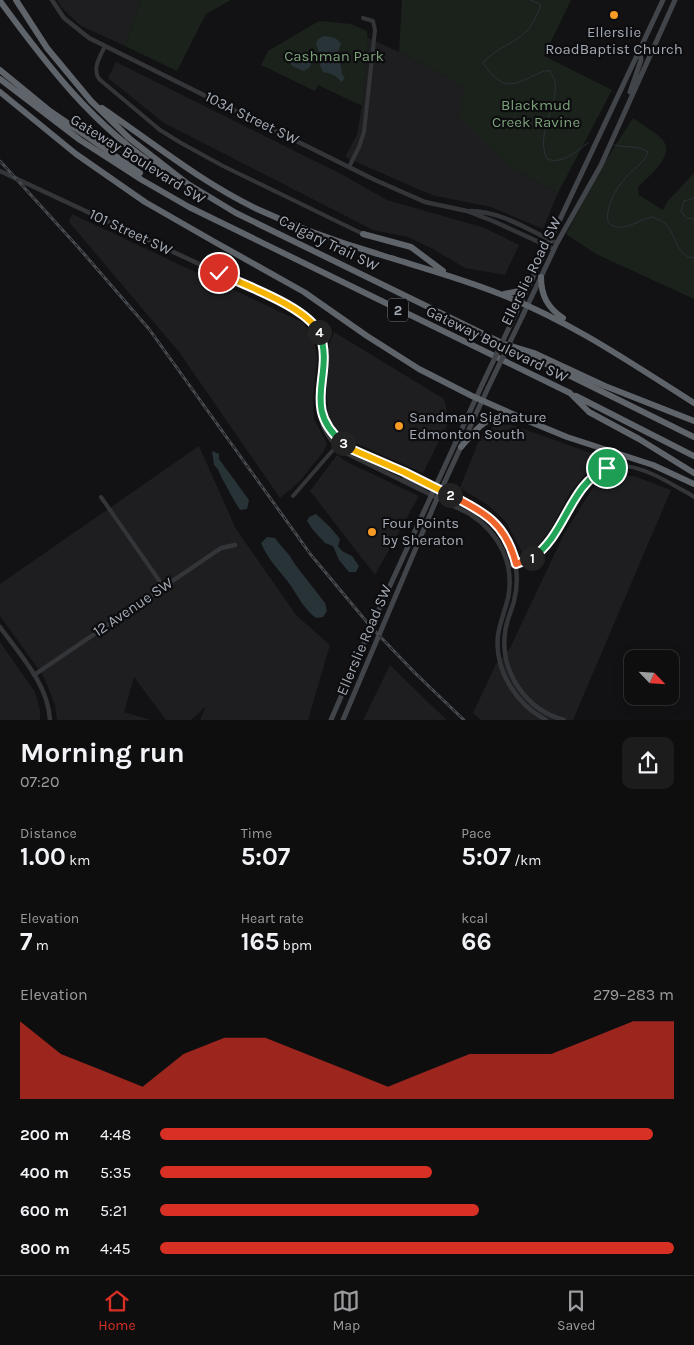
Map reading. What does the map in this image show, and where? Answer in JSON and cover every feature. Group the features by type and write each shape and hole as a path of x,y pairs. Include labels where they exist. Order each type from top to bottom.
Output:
{"highway":[{"name":"Calgary Trail SW","path":"16,0 47,48 113,123 145,152 188,184 215,201 504,344 534,353 605,386 694,421"},
{"path":"0,1 61,80 121,139 154,165 186,186 215,201"},
{"path":"0,70 50,111 85,137 153,182 164,193"},
{"name":"Gateway Boulevard SW","path":"0,79 80,140 164,193 226,226 570,394 589,412 639,439 694,473"},
{"path":"0,92 76,154 146,202 304,292 367,336 418,368 532,423 567,437 653,464 694,484"},
{"path":"91,100 198,176 259,209 360,249 452,277 540,310 584,334 694,403"},
{"path":"363,234 411,247 452,277"},
{"path":"541,277 543,294 549,307 584,334"},
{"path":"500,294 517,292 532,278"},
{"path":"504,344 694,437"},
{"path":"570,394 694,456"},
{"path":"461,447 478,428 493,418 506,416 532,423"}],"main road":[{"name":"Ellerslie Road SW","path":"331,720 371,627 434,490 479,399 488,388 523,315 524,304 532,278 663,0"},
{"name":"Ellerslie Road SW","path":"343,720 461,447 479,399 482,385 516,313 541,277 557,243 601,165 621,122 627,104 676,0"},
{"path":"627,104 641,60 640,49"}],"street":[{"name":"103A Street SW","path":"52,0 64,18 76,29 105,46 349,167 415,198 467,211 548,243 557,243"},
{"path":"349,167 362,142 364,132 374,36 374,23 363,18"},
{"name":"Calgary Trail SW","path":"105,46 95,70 99,79 160,130 224,166 363,234"},
{"name":"101 Street SW","path":"0,171 304,314 317,329 323,346 324,363 319,395 322,426 337,446 346,453 392,475 434,490"},
{"name":"103A Street SW","path":"467,211 490,213 538,234 554,249"},
{"path":"538,234 549,233 555,228"},
{"path":"320,410 331,430 340,441 351,449 434,490 441,490 483,512 497,524 509,542 516,564 516,589 504,639 508,666 516,684 528,700 547,714 564,720"},
{"path":"293,496 340,441"},
{"path":"508,566 532,558 548,545 580,492 591,478 607,468 626,466 646,472 694,497"},
{"path":"434,490 438,497 484,523 497,538 508,566 510,584 498,636 498,650 502,668 508,683 518,698 533,712 546,720"},
{"path":"101,497 163,586"},
{"name":"12 Avenue SW","path":"34,675 221,548 235,545"},
{"path":"0,627 43,690 48,704 50,720"}],"shaded area":[{"path":"57,0 141,0 125,46 81,26 61,7"},
{"path":"324,36 332,37 341,44 338,52 326,53 325,57 340,63 342,75 345,77 342,82 331,74 324,73 319,60 312,62 309,68 304,71 292,66 290,61 299,52 318,55 319,52 316,44 318,39"},
{"path":"368,38 465,87 513,169 558,193 543,229 491,207 436,196 345,157 357,135 362,105"},
{"path":"116,62 343,175 387,200 485,228 519,245 505,275 465,268 408,237 373,230 164,123 108,78"},
{"path":"72,214 304,323 315,346 317,359 313,401 314,419 327,443 324,451 300,481 280,498 179,352 69,222"},
{"path":"334,332 444,399 449,421 423,473 351,441 336,429 331,422 328,413 326,384 329,345"},
{"path":"499,424 512,425 608,459 584,476 570,493 549,532 533,551 523,554 506,522 488,505 460,488 479,440 490,428"},
{"path":"199,446 236,529 296,615 330,645 308,720 200,720 206,706 191,720 166,720 134,677 124,712 151,720 57,720 55,705 44,677 0,616 0,584"},
{"path":"212,451 219,454 219,459 249,500 247,509 240,510 214,465"},
{"path":"337,455 347,462 419,496 375,575 310,491"},
{"path":"606,476 634,476 671,490 573,720 481,720 473,713 496,664 510,648 564,534 592,489"},
{"path":"316,514 340,539 338,546 342,551 352,556 359,566 356,572 349,572 339,560 333,546 325,543 313,530 307,521 309,517"},
{"path":"267,537 275,538 325,603 327,611 323,617 316,618 308,611 271,560 261,543"},
{"path":"0,642 35,692 40,711 40,720 0,720"},
{"path":"390,665 431,705 447,720 363,720"}],"green space":[{"path":"141,0 231,0 206,14 177,71 125,46"},
{"name":"Blackmud Creek Ravine","path":"402,0 571,0 544,56 612,90 558,193 513,169 459,118 465,87 399,52"},
{"name":"Cashman Park","path":"319,21 351,24 367,31 368,42 362,105 318,85 315,91 261,65 268,51"},
{"name":"Blackmud Creek Ravine","path":"633,118 659,136 666,145 664,159 654,172 638,187 639,195 663,210 667,202 694,173 694,299 596,254 566,234 604,163"}],"waterway":[{"path":"530,0 540,4 540,8 528,30 483,63 496,79 508,84 522,81 544,71 550,71 555,82 555,91 545,130 544,150 547,159 563,159 588,143"},
{"path":"614,145 641,148 648,152 643,161 625,178 617,189 608,209 608,222 613,226 624,227 652,217 658,219 664,222 670,229 684,254 694,258"},
{"path":"694,198 684,201 681,211 686,218 694,219"}],"railway":[{"path":"0,161 149,329 311,555 371,627 464,720"}],"place":[{"name":"Ellerslie RoadBaptist Church","path":"614,15"},
{"name":"Sandman Signature Edmonton South","path":"399,426"},
{"name":"Four Points by Sheraton","path":"372,532"}],"route":[{"path":"219,273 304,314 317,329 322,340 324,352 319,406 338,440 351,449 429,483 483,512 497,524 504,534 509,542 516,564 523,563 532,558 548,545 580,492 591,478 607,468"}]}
